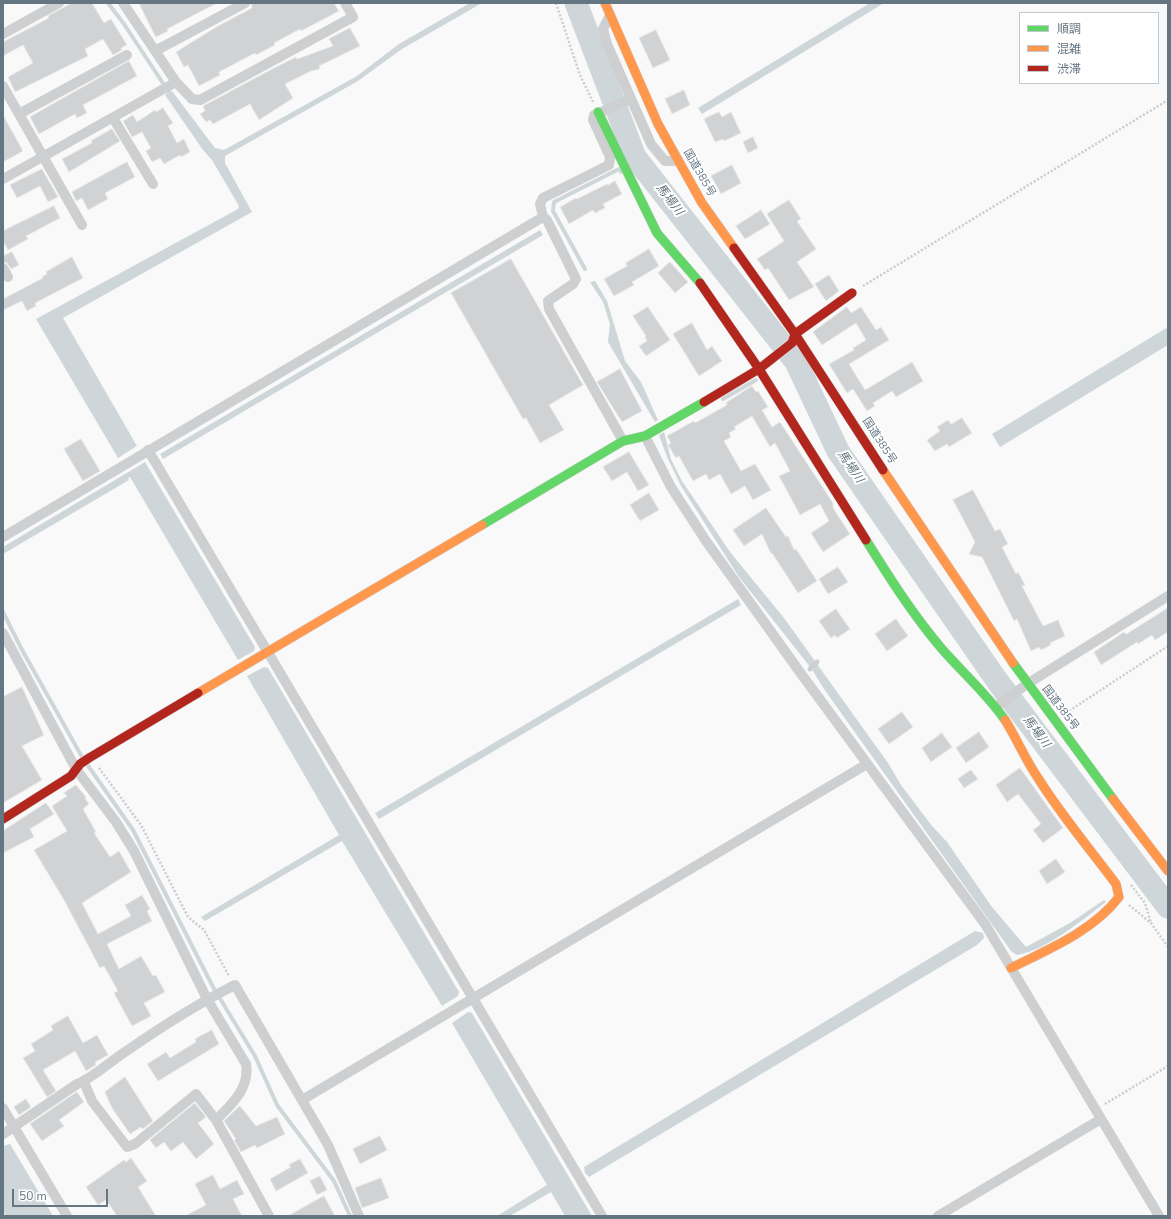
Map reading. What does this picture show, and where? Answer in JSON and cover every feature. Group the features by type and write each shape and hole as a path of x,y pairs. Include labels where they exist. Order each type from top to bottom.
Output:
{"main road":[{"name":"国道385号","path":"605,3 658,124 677,161 702,203 795,334 903,501 1027,684 1168,871"},
{"path":"598,112 657,233 699,281 759,369 898,591 942,649 999,704 1023,754 1038,779 1116,884 1119,897 1114,906 1072,936 1011,968"},
{"path":"3,819 71,776 78,766 90,758 268,652 623,441 645,436 759,369 792,343 795,334 852,293"}],"street":[{"path":"3,34 59,3"},
{"path":"123,3 176,82 192,99 200,100 353,17 345,3"},
{"path":"155,51 245,3"},
{"path":"610,15 603,29 607,44 651,144 665,161 677,161"},
{"path":"19,114 127,54"},
{"path":"3,180 176,82"},
{"path":"3,86 82,225"},
{"path":"623,441 549,309 548,301 573,284 576,279 543,216 540,204 543,198 609,165 610,157 593,120 594,115 631,99"},
{"path":"113,118 153,184"},
{"path":"3,537 543,216"},
{"path":"3,268 8,278"},
{"path":"645,436 671,486 706,541 985,924 1159,1216"},
{"path":"148,450 602,1216"},
{"path":"999,704 1027,684 1168,596"},
{"path":"3,633 78,766 134,851 214,995 246,1064 247,1073 243,1088 234,1102 216,1120"},
{"path":"302,1100 867,764"},
{"path":"3,1134 76,1084 84,1082 101,1068 185,1011 235,985 334,1156 359,1216"},
{"path":"84,1082 92,1101 131,1145 196,1094 216,1120 268,1216"},
{"path":"3,1108 67,1216"},
{"path":"938,1216 1101,1119"}],"lane":[{"path":"810,668 817,662"}],"path":[{"path":"556,3 580,74 598,112"},
{"path":"852,293 1168,100"},
{"path":"1055,720 1168,646"},
{"path":"90,758 141,825 188,917 204,930 235,985"},
{"path":"1119,897 1150,923 1168,948"},
{"path":"1096,1109 1168,1066"}],"shaded area":[{"path":"470,3 482,3 402,49 358,81 225,156 225,163 252,212 63,318 137,446 118,458 36,319 238,209 239,206 212,160 203,150 165,95 172,91 215,148 224,150 357,76 399,44"},
{"path":"870,3 884,3 702,114 698,108"},
{"path":"540,230 543,235 163,459 160,454"},
{"path":"595,281 607,301 625,361 641,382 658,420 655,422 608,342 610,324 603,302 590,282"},
{"path":"1168,327 1168,345 1000,447 992,434"},
{"path":"664,432 671,459 682,481 730,552 784,618 888,763 901,785 932,826 947,842 992,907 1026,947 1070,923 1104,900 1106,902 1052,941 1028,952 1017,955 1011,951 824,689 811,668 739,577 681,486 667,457 659,435"},
{"path":"145,462 255,647 254,651 238,660 130,477 128,478 129,480 3,554 3,547"},
{"path":"738,599 741,605 379,819 375,813"},
{"path":"264,667 268,668 459,992 458,996 442,1006 342,841 205,921 201,917 339,835 247,676"},
{"path":"975,931 983,933 984,938 977,945 589,1177 585,1173 584,1167"},
{"path":"468,1012 472,1013 592,1216 565,1216 551,1192 510,1216 497,1216 547,1185 452,1023"},
{"path":"10,1144 53,1216 6,1216 3,1211 3,1146"}],"building":[{"path":"72,3 92,3 104,23 111,19 127,45 113,55 103,39 85,49 88,56 15,92 8,77 33,63 23,45 3,56 3,42 49,18 48,16"},
{"path":"139,3 217,3 167,29 168,31 156,37"},
{"path":"251,3 334,3 339,11 301,31 300,29 274,43 275,45 256,55 255,53 219,72 220,75 199,86 188,65 184,67 176,52 218,26 252,8"},
{"path":"350,28 360,46 319,66 320,69 311,71 285,84 293,98 259,120 250,104 213,124 210,120 206,122 200,114 205,111 203,106 274,68 296,57 297,59 333,46 329,39"},
{"path":"656,30 670,60 653,68 639,38"},
{"path":"129,61 137,76 83,105 87,113 77,118 75,114 39,134 30,117"},
{"path":"684,90 690,105 672,114 665,99"},
{"path":"163,108 173,123 168,126 177,143 184,139 190,152 181,157 180,155 164,164 160,158 152,162 146,151 151,148 142,132 132,137 123,121 133,115 137,122 155,110 156,112"},
{"path":"719,112 722,117 731,112 741,133 724,141 723,139 715,142 704,119"},
{"path":"3,115 23,151 3,162"},
{"path":"112,129 120,141 69,172 62,159 92,143 91,141"},
{"path":"753,137 758,148 748,153 743,142"},
{"path":"127,162 135,177 105,193 108,199 88,210 82,198 76,201 72,192"},
{"path":"732,165 741,183 721,194 711,176"},
{"path":"42,169 58,197 48,202 40,186 17,198 10,185"},
{"path":"615,181 622,194 603,204 605,208 595,213 593,210 569,224 560,207 576,198 577,199"},
{"path":"789,200 801,219 797,221 816,249 797,262 814,287 789,300 768,268 765,270 757,259 784,241 767,214"},
{"path":"54,206 60,218 26,236 28,239 8,250 3,241 3,231"},
{"path":"761,210 770,224 745,239 736,226"},
{"path":"649,249 659,266 632,282 634,285 614,296 604,279 627,266 626,263"},
{"path":"12,252 19,265 11,269 7,263 3,262 3,256"},
{"path":"72,257 83,278 35,303 36,306 27,311 22,301 3,310 3,299 43,278 42,277 47,274 46,272"},
{"path":"511,259 583,385 549,405 564,430 540,443 526,418 523,419 451,293"},
{"path":"670,262 688,282 675,293 658,273"},
{"path":"829,275 839,291 826,301 815,284"},
{"path":"648,307 670,340 646,356 639,346 647,341 646,336 633,316"},
{"path":"847,307 851,313 861,307 876,330 881,327 889,340 849,364 865,390 912,362 923,381 896,397 892,391 873,403 875,406 867,411 853,389 847,393 829,364 854,350 853,348 866,340 856,323 822,345 813,332"},
{"path":"692,323 707,350 712,346 722,361 699,376 673,334"},
{"path":"620,369 642,411 622,422 597,382"},
{"path":"752,386 756,392 758,391 768,407 762,410 772,427 780,422 833,503 833,508 850,534 823,552 811,533 829,521 820,504 800,515 779,476 790,471 775,443 770,447 752,416 734,427 736,429 729,433 731,437 724,441 741,471 755,464 771,490 753,500 745,486 731,494 720,474 709,480 706,474 693,481 679,456 676,458 668,445 671,443 667,436 694,421 695,423 727,405 726,403"},
{"path":"962,418 972,433 949,447 947,444 935,451 927,440 940,431 937,427 948,420 951,424"},
{"path":"81,439 100,471 83,481 64,449"},
{"path":"629,452 649,485 638,491 627,472 612,481 603,467"},
{"path":"973,490 995,531 1000,529 1008,544 1002,547 1016,574 1018,572 1025,585 1022,586 1043,626 1058,620 1065,636 1050,643 1051,645 1041,650 1039,647 1031,651 1017,619 1014,621 982,557 969,554 975,542 953,500"},
{"path":"649,493 659,510 640,521 630,505"},
{"path":"766,508 786,537 788,536 794,550 796,549 817,581 798,593 772,553 771,554 762,534 744,546 733,530"},
{"path":"838,567 848,582 828,594 819,579"},
{"path":"1168,608 1168,632 1155,640 1152,635 1138,644 1137,642 1101,665 1094,652 1124,632 1126,634"},
{"path":"836,609 850,629 837,638 835,635 831,638 819,621"},
{"path":"896,619 908,636 887,651 875,634"},
{"path":"22,687 44,735 22,746 42,780 3,803 3,697"},
{"path":"902,712 913,727 889,744 878,729"},
{"path":"979,732 989,747 966,763 956,748"},
{"path":"942,733 952,747 931,762 922,748"},
{"path":"1020,768 1063,828 1043,843 1033,830 1041,824 1018,794 1007,802 996,785"},
{"path":"971,770 978,779 964,788 958,779"},
{"path":"76,785 86,797 85,798 89,804 83,809 96,832 94,833 110,857 119,851 131,872 82,903 98,934 131,916 125,905 142,895 150,909 147,911 152,921 107,944 119,969 141,956 153,976 156,975 165,992 144,1003 151,1016 132,1026 114,993 118,991 104,966 100,968 64,900 34,850 67,831 52,806 67,796 64,793"},
{"path":"46,803 54,814 30,829 34,837 3,853 3,831"},
{"path":"1056,859 1065,872 1047,884 1039,871"},
{"path":"68,1016 83,1043 97,1035 108,1055 95,1062 96,1065 86,1071 75,1051 43,1070 56,1091 47,1097 23,1058 35,1051 31,1044 53,1030 51,1026"},
{"path":"212,1030 219,1044 158,1081 147,1064 166,1052 170,1058 196,1042 195,1039"},
{"path":"125,1077 153,1121 143,1129 141,1127 130,1134 112,1108 105,1092"},
{"path":"77,1092 84,1102 59,1120 64,1126 42,1141 30,1124"},
{"path":"26,1099 31,1107 19,1115 14,1107"},
{"path":"195,1103 206,1117 198,1123 214,1144 196,1159 183,1142 171,1151 164,1142 156,1148 150,1140"},
{"path":"240,1106 256,1126 277,1117 285,1134 257,1148 255,1145 241,1152 234,1140 236,1139 224,1121"},
{"path":"380,1136 387,1150 360,1164 353,1149"},
{"path":"131,1158 147,1181 138,1187 156,1216 117,1216 106,1200 98,1205 86,1187 124,1160 126,1162"},
{"path":"300,1159 308,1173 276,1191 270,1179 291,1167 289,1165"},
{"path":"213,1175 220,1189 237,1180 244,1194 233,1199 242,1216 185,1216 206,1205 195,1184"},
{"path":"320,1176 327,1190 317,1195 310,1181"},
{"path":"381,1178 389,1198 362,1208 355,1188"},
{"path":"324,1196 335,1216 288,1216"}],"waterway":[{"path":"108,3 124,24 172,97"},
{"name":"馬場川","path":"576,3 635,157 796,362 838,451 998,682 1168,907"},
{"path":"585,269 553,211 554,202 619,169 621,172"},
{"path":"723,399 756,380"},
{"path":"3,612 21,648 82,757 133,830 213,987 255,1056 277,1105 334,1181 350,1216"}],"traffic: fast":[{"path":"598,112 657,233 700,283"},
{"path":"482,525 623,441 645,436 704,402"},
{"path":"866,540 902,596 931,636 991,701 1005,720"},
{"path":"1013,663 1113,799"}],"traffic: slow":[{"path":"605,3 658,124 702,203 734,248"},
{"path":"883,470 1013,663"},
{"path":"198,693 482,525"},
{"path":"1005,720 1029,764 1047,792 1116,884 1119,897 1096,920 1070,938 1011,968"},
{"path":"1113,799 1168,871"}],"traffic: jam":[{"path":"734,248 795,334 883,470"},
{"path":"700,283 759,369 866,540"},
{"path":"704,402 759,369 792,343 795,334 852,293"},
{"path":"3,819 71,776 80,764 89,758 198,693"}]}
